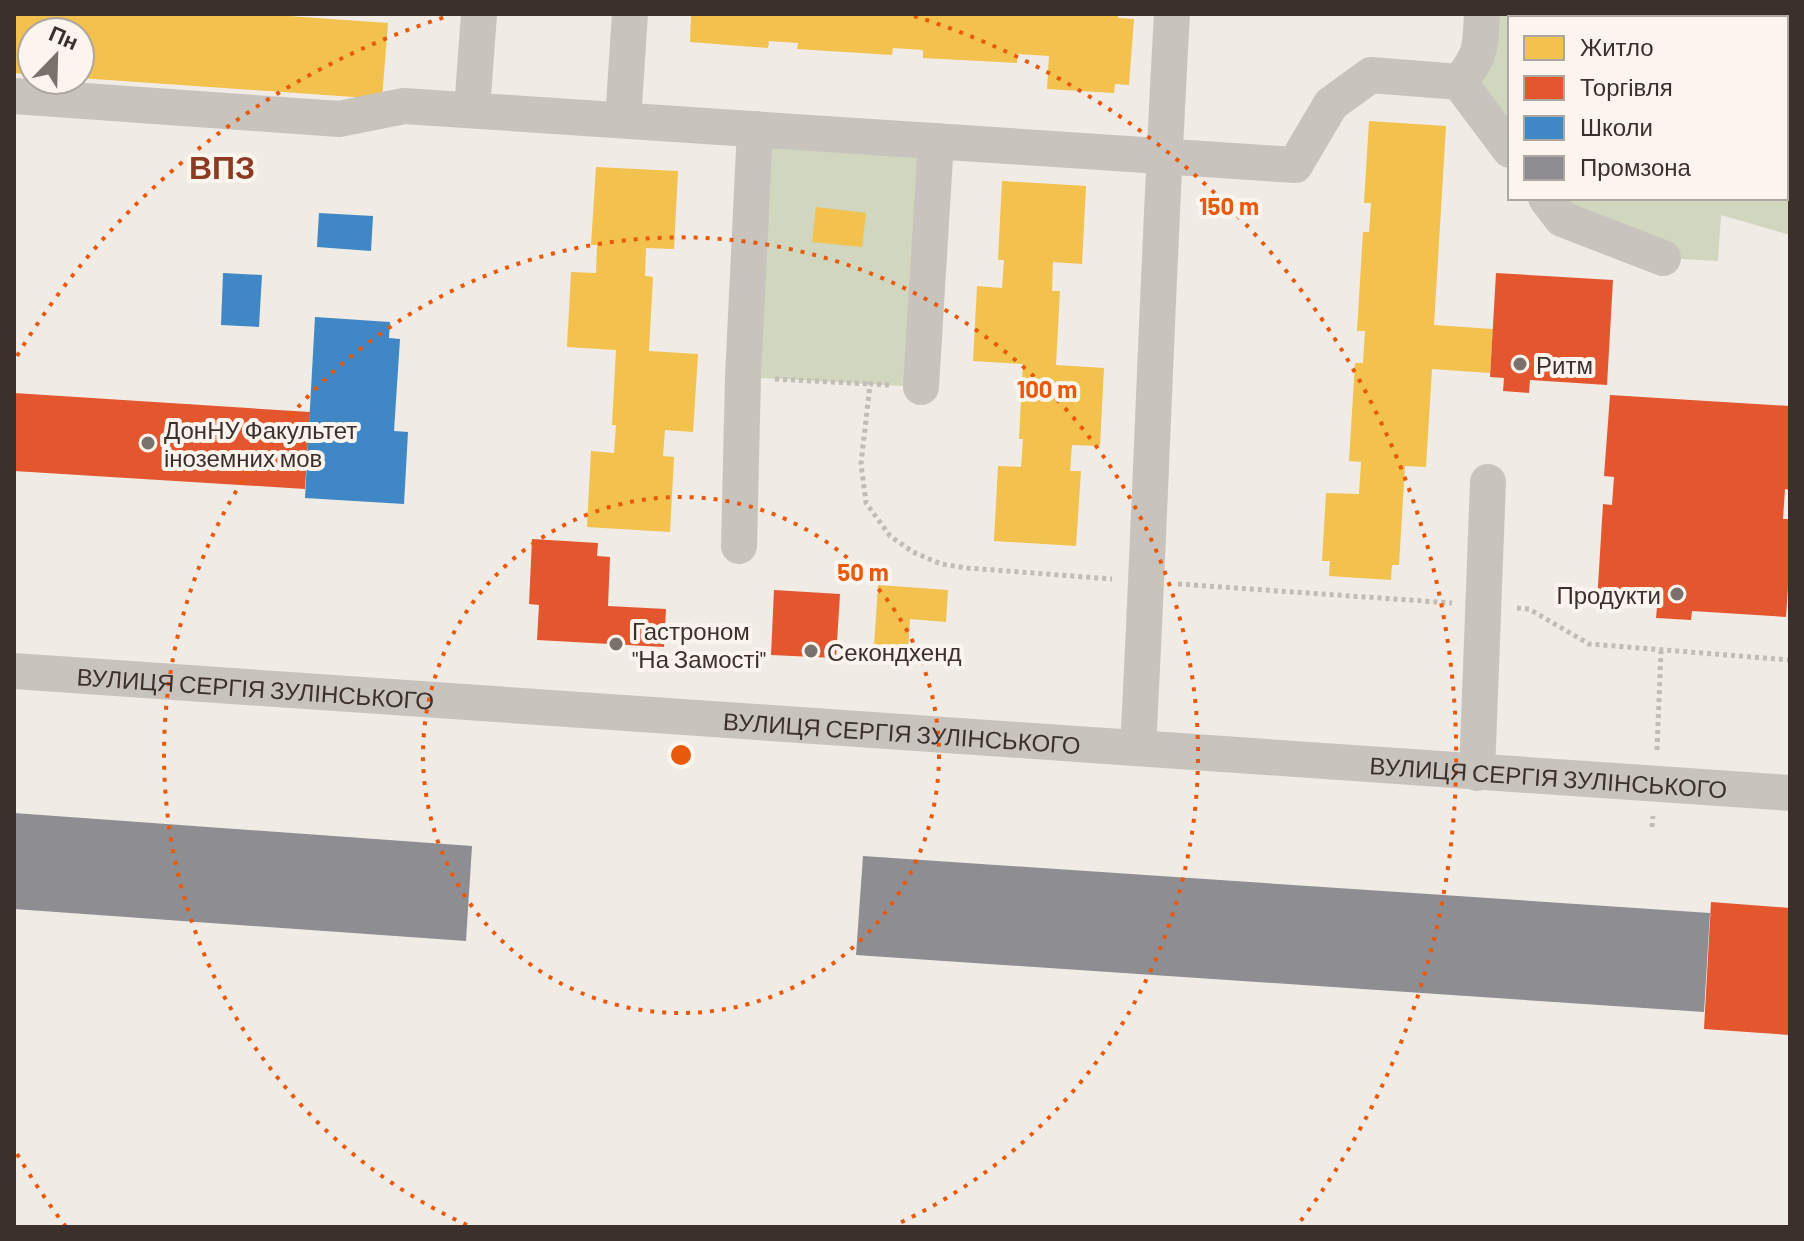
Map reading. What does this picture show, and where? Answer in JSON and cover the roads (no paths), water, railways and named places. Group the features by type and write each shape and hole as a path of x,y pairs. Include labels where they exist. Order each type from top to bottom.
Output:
{"street":[{"path":"472,110 479,14"},
{"path":"623,120 630,14"},
{"path":"1138,748 1172,14"},
{"path":"1459,82 1473,66 1479,52 1482,14"},
{"path":"14,96 339,119 404,106 1295,165 1331,104 1371,75 1459,82 1508,147"},
{"path":"739,546 743,377 755,129"},
{"path":"921,387 936,141"},
{"path":"1548,200 1562,219 1663,258"},
{"path":"1477,773 1488,482"},
{"name":"ВУЛИЦЯ СЕРГІЯ ЗУЛІНСЬКОГО","path":"14,671 1790,793"}],"place":[{"name":"Ритм","path":"1520,364"},
{"name":"ДонНУ Факультет іноземних мов","path":"148,443"},
{"name":"Продукти","path":"1677,594"},
{"name":"Гастроном \"На Замості\"","path":"616,644"},
{"name":"Секондхенд","path":"811,651"}],"district":[{"name":"ВПЗ","path":"222,166"}]}
